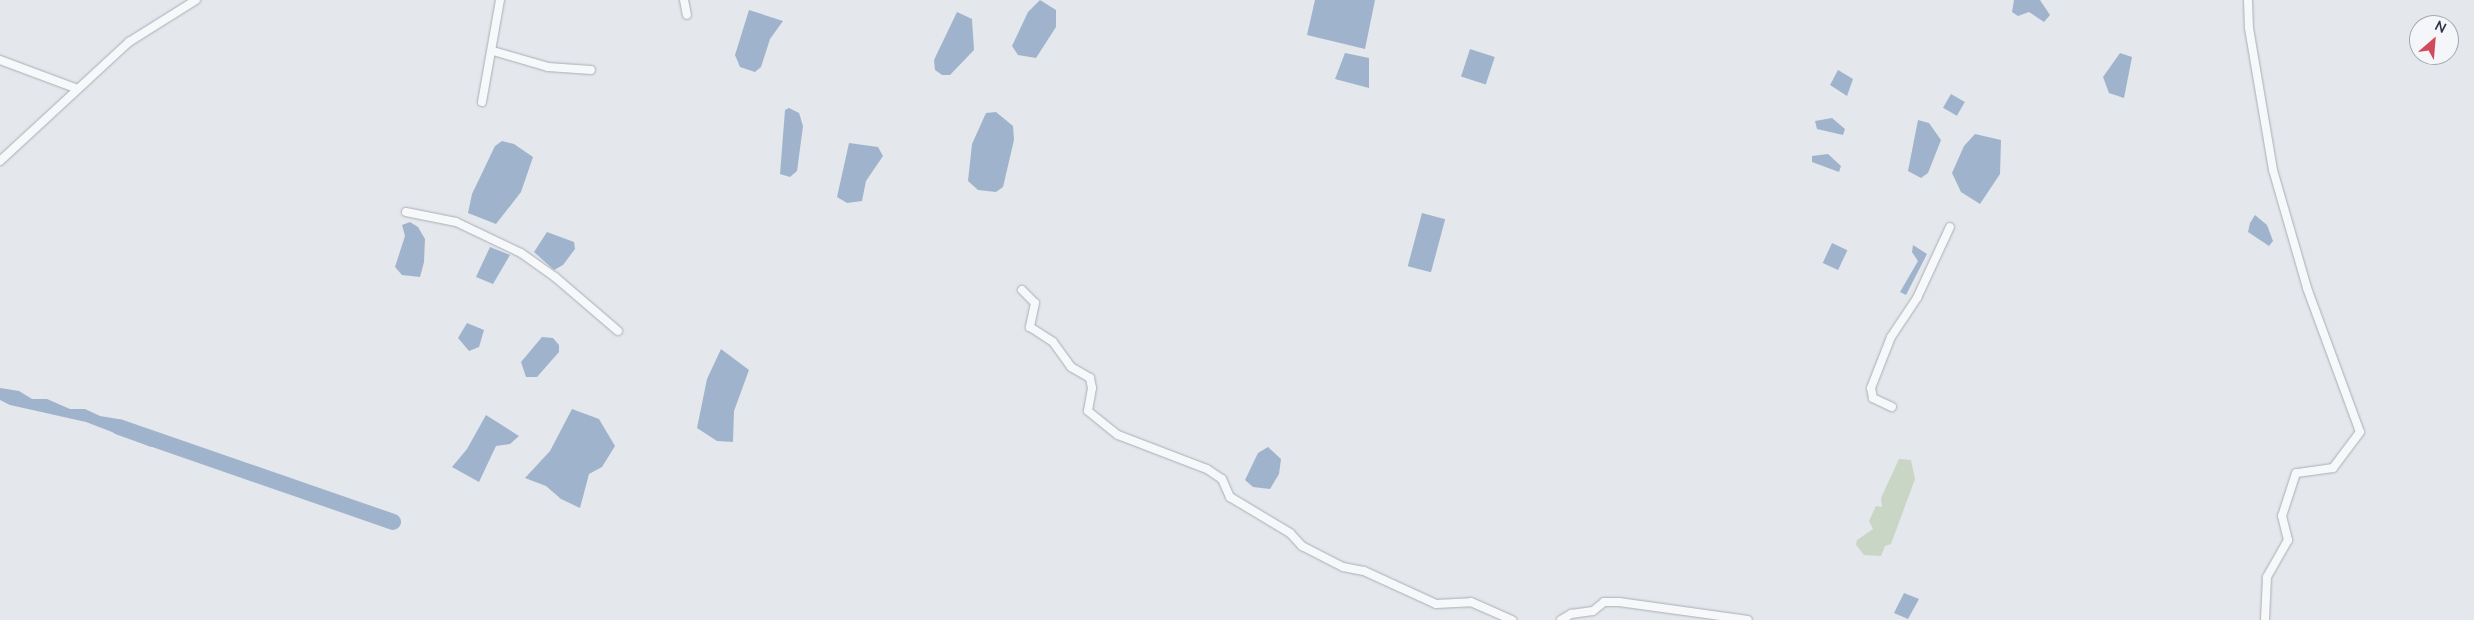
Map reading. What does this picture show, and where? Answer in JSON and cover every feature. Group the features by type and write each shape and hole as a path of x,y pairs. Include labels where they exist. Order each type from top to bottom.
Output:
{"street":[{"path":"0,161 129,42 196,0"},
{"path":"482,102 493,51 500,0"},
{"path":"684,0 687,15"},
{"path":"2248,0 2250,28 2273,170 2307,288 2360,432 2333,468 2296,473 2282,516 2288,540 2267,577 2265,620"},
{"path":"493,51 548,67 591,70"},
{"path":"0,60 78,89"},
{"path":"406,212 456,222 521,253 555,277 618,331"},
{"path":"1892,407 1874,398 1871,388 1890,336 1917,298 1950,227"},
{"path":"1022,290 1036,303 1030,326 1053,342 1071,367 1090,378 1092,388 1088,411 1118,435 1206,469 1222,479 1230,497 1290,533 1302,546 1343,567 1364,571 1436,604 1471,602 1512,620"},
{"path":"1561,620 1571,614 1593,611 1604,602 1620,602 1748,620"}],"green space":[{"path":"1899,459 1911,460 1915,479 1891,544 1885,546 1881,556 1864,555 1856,545 1857,540 1873,529 1869,521 1876,506 1882,507 1881,498"}],"water":[{"path":"1040,0 1056,10 1056,27 1036,58 1018,55 1012,46 1028,12"},
{"path":"1315,0 1375,0 1365,49 1307,35"},
{"path":"2014,0 2040,0 2050,15 2044,22 2029,12 2018,16 2012,12"},
{"path":"749,10 783,21 770,39 761,67 755,72 740,67 735,55"},
{"path":"957,12 972,19 974,50 950,75 942,75 935,70 934,60"},
{"path":"1470,49 1495,57 1486,85 1461,77"},
{"path":"1345,53 1369,58 1369,88 1335,79"},
{"path":"2120,53 2132,57 2124,98 2109,93 2103,77"},
{"path":"1838,70 1853,79 1847,96 1830,85"},
{"path":"1951,94 1965,102 1957,116 1943,108"},
{"path":"789,108 799,113 803,126 797,171 790,177 780,174 785,110"},
{"path":"996,112 1013,126 1014,140 1003,187 996,192 978,190 968,181 972,144 986,113"},
{"path":"1832,118 1845,129 1843,135 1817,129 1815,121"},
{"path":"1918,120 1929,123 1941,140 1928,173 1921,178 1908,171"},
{"path":"1975,134 2001,140 2000,174 1980,204 1961,192 1952,173 1964,146"},
{"path":"502,141 514,144 533,157 521,192 496,224 468,213 472,194 495,146"},
{"path":"849,143 878,147 883,156 866,181 862,201 847,203 837,197"},
{"path":"1828,154 1841,166 1839,172 1812,162 1812,156"},
{"path":"1422,213 1445,219 1431,272 1408,266"},
{"path":"2255,215 2267,225 2273,241 2269,246 2248,232 2250,223"},
{"path":"410,222 418,227 425,239 424,262 420,277 402,275 395,267 405,236 402,225"},
{"path":"547,232 574,242 575,249 563,265 554,270 534,252"},
{"path":"1832,243 1847,250 1838,270 1823,263"},
{"path":"1913,245 1927,254 1906,295 1900,292 1918,261 1912,252"},
{"path":"490,247 510,255 493,284 476,277"},
{"path":"467,323 484,330 479,347 469,351 458,338"},
{"path":"542,337 553,338 559,345 559,352 537,377 526,377 521,362"},
{"path":"721,349 749,370 734,411 733,442 717,441 697,428 707,379"},
{"path":"0,388 19,391 32,399 47,399 70,409 85,409 100,416 118,419 142,438 155,434 151,447 86,422 10,405 0,400"},
{"path":"572,409 599,419 615,446 602,467 589,474 580,508 561,499 546,486 525,478 550,451"},
{"path":"486,415 519,436 510,444 496,446 479,482 452,467 467,449"},
{"path":"1268,447 1281,459 1279,474 1270,489 1253,487 1245,480 1258,453"},
{"path":"1904,593 1919,599 1908,619 1894,613"}],"waterway":[{"path":"119,427 393,522"}]}
